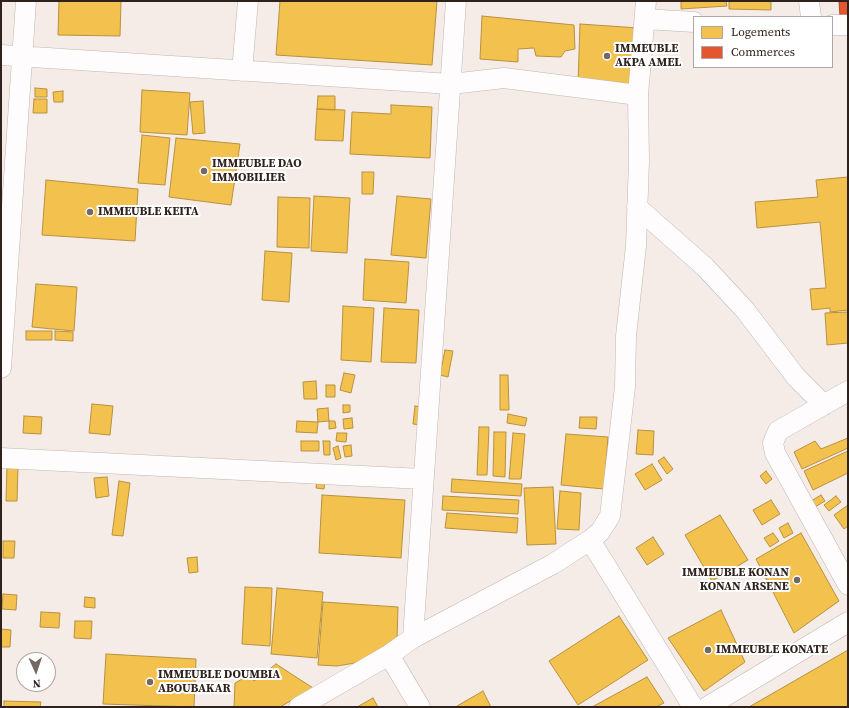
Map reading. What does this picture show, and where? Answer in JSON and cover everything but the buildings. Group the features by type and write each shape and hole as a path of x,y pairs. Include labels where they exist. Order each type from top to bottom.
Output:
{"street":[{"path":"1,368 26,1"},
{"path":"242,71 248,1"},
{"path":"413,638 422,479 456,1"},
{"path":"809,1 811,16"},
{"path":"299,707 389,655 413,638 553,564 600,532 610,516 625,387 626,336 636,246 639,161 638,95 646,10 693,22"},
{"path":"833,25 848,24"},
{"path":"1,55 451,84 504,78 638,95"},
{"path":"637,207 704,267 745,310 796,377 824,405"},
{"path":"848,390 778,431 773,442 775,453 848,585"},
{"path":"1,458 422,479"},
{"path":"590,540 693,707"},
{"path":"707,707 848,622"},
{"path":"389,655 420,707"}],"place":[{"name":"IMMEUBLE AKPA AMEL","path":"607,56"},
{"name":"IMMEUBLE DAO IMMOBILIER","path":"204,171"},
{"name":"IMMEUBLE KEITA","path":"90,212"},
{"name":"IMMEUBLE KONAN KONAN ARSENE","path":"797,580"},
{"name":"IMMEUBLE KONATE","path":"708,650"},
{"name":"IMMEUBLE DOUMBIA ABOUBAKAR","path":"150,682"}]}
